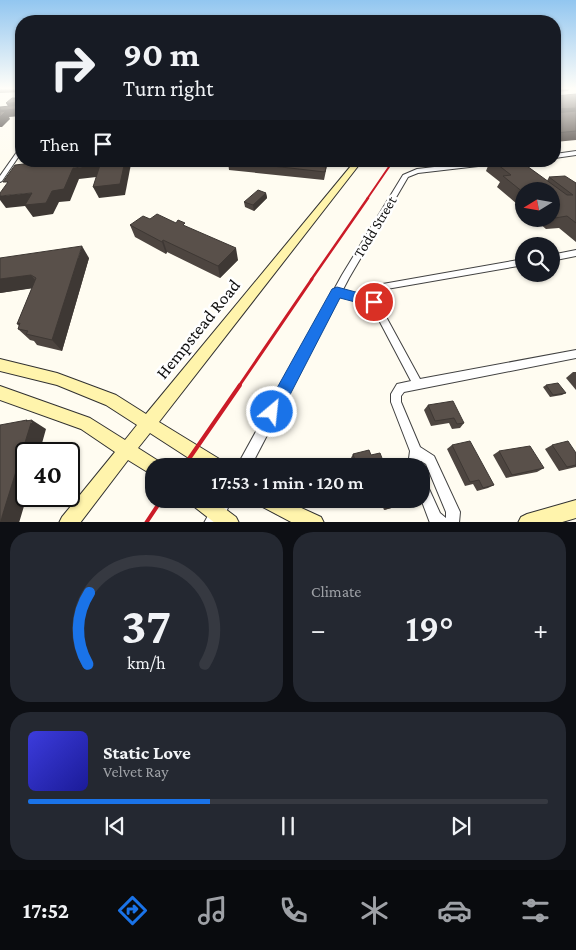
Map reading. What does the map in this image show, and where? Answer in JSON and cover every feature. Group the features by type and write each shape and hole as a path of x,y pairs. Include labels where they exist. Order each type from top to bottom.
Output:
{"main road":[{"name":"Hempstead Road","path":"68,522 355,167"},
{"path":"0,365 57,379 111,400 202,458"},
{"path":"0,393 84,423 145,462"},
{"path":"280,508 299,519 315,522"},
{"path":"527,522 576,509"}],"street":[{"path":"561,155 576,153"},
{"path":"0,180 15,159"},
{"path":"408,175 417,171 452,167"},
{"name":"Todd Street","path":"248,458 337,292 405,176 408,175"},
{"path":"560,256 576,253"},
{"path":"418,385 374,302 377,288 515,264"},
{"path":"337,292 374,302"},
{"path":"415,458 416,451 396,402 396,394 401,388 576,354"},
{"path":"416,451 430,460 453,512 452,522"},
{"path":"430,506 435,518 440,522"}],"building":[{"path":"561,112 576,112 576,131 561,132"},
{"path":"15,165 15,167 82,167 73,168 64,189 52,191 46,203 25,205 32,193 0,196 8,182 3,182"},
{"path":"99,167 124,167 120,184 93,187"},
{"path":"281,167 326,167 325,172"},
{"path":"501,167 528,167 549,182 515,182 515,186 503,176 511,175"},
{"path":"565,176 576,183 576,223 567,216 560,217 560,190 567,195 573,195 560,185 560,182 556,182 549,177"},
{"path":"258,190 266,193 253,205 244,202"},
{"path":"157,214 176,223 178,220 185,223 183,225 236,248 218,266 163,240 162,242 130,225 143,216 150,219"},
{"path":"82,246 52,340 26,334 28,331 18,329 20,323 17,324 36,278 31,275 0,279 0,258"},
{"path":"558,383 566,393 553,395 546,385"},
{"path":"453,401 464,423 457,424 454,418 435,421 428,405"},
{"path":"32,420 25,442 15,442 15,475 0,522 0,425"},
{"path":"470,441 494,485 483,488 479,480 470,482 452,445"},
{"path":"568,441 576,453 576,465 567,467 552,445"},
{"path":"530,446 544,468 512,475 499,451"},
{"path":"369,450 371,455 380,453 382,458 354,458 353,454"}],"railway":[{"path":"367,199 389,167"},
{"path":"311,280 368,198"},
{"path":"239,386 312,279"},
{"path":"190,458 240,385"},
{"path":"147,522 156,508"}],"route":[{"path":"272,412 337,292 374,302"}]}
